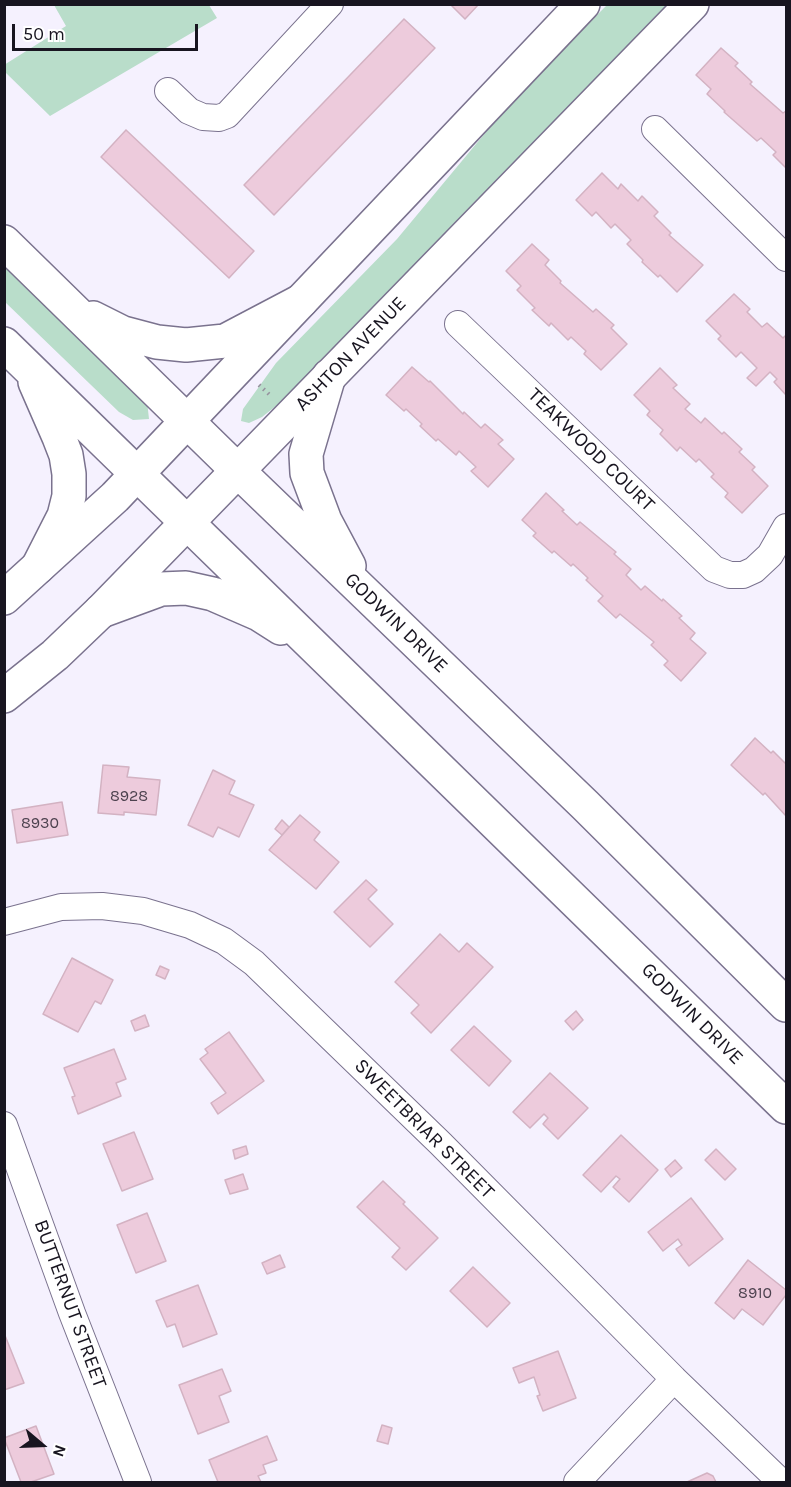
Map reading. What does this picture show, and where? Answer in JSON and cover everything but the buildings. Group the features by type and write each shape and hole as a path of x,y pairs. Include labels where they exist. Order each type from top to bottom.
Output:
{"main road":[{"path":"4,598 80,531 138,474 583,4"},
{"name":"ASHTON AVENUE","path":"4,696 55,655 101,611 692,4"},
{"name":"GODWIN DRIVE","path":"4,242 237,471 585,805 786,1005"},
{"path":"67,302 103,324 123,333 157,342 186,345 225,341 301,302"},
{"name":"GODWIN DRIVE","path":"4,344 786,1107"},
{"path":"28,367 66,455 69,474 69,496 64,516 38,567"},
{"path":"329,376 306,454 307,473 325,521 349,566 374,602"},
{"path":"101,611 161,589 186,588 201,591 259,614 320,652"}],"street":[{"path":"168,91 189,111 203,117 219,118 227,115 330,4"},
{"path":"655,129 786,258"},
{"name":"TEAKWOOD COURT","path":"458,324 714,569 744,575 754,570 770,555 786,527"},
{"name":"SWEETBRIAR STREET","path":"4,922 61,907 102,906 143,911 162,916 190,925 224,941 254,963 441,1144 674,1379 781,1482"},
{"name":"BUTTERNUT STREET","path":"4,1125 72,1313 138,1482"},
{"path":"577,1482 674,1379"}],"path":[{"path":"240,366 291,416"}],"green space":[{"path":"54,5 209,5 217,18 50,116 5,72 4,65 66,26"},
{"path":"607,5 672,5 300,387 262,417 249,423 241,421 243,409 276,363 397,239 529,83"},
{"path":"4,264 147,401 149,419 133,420 119,412 5,302"}]}
